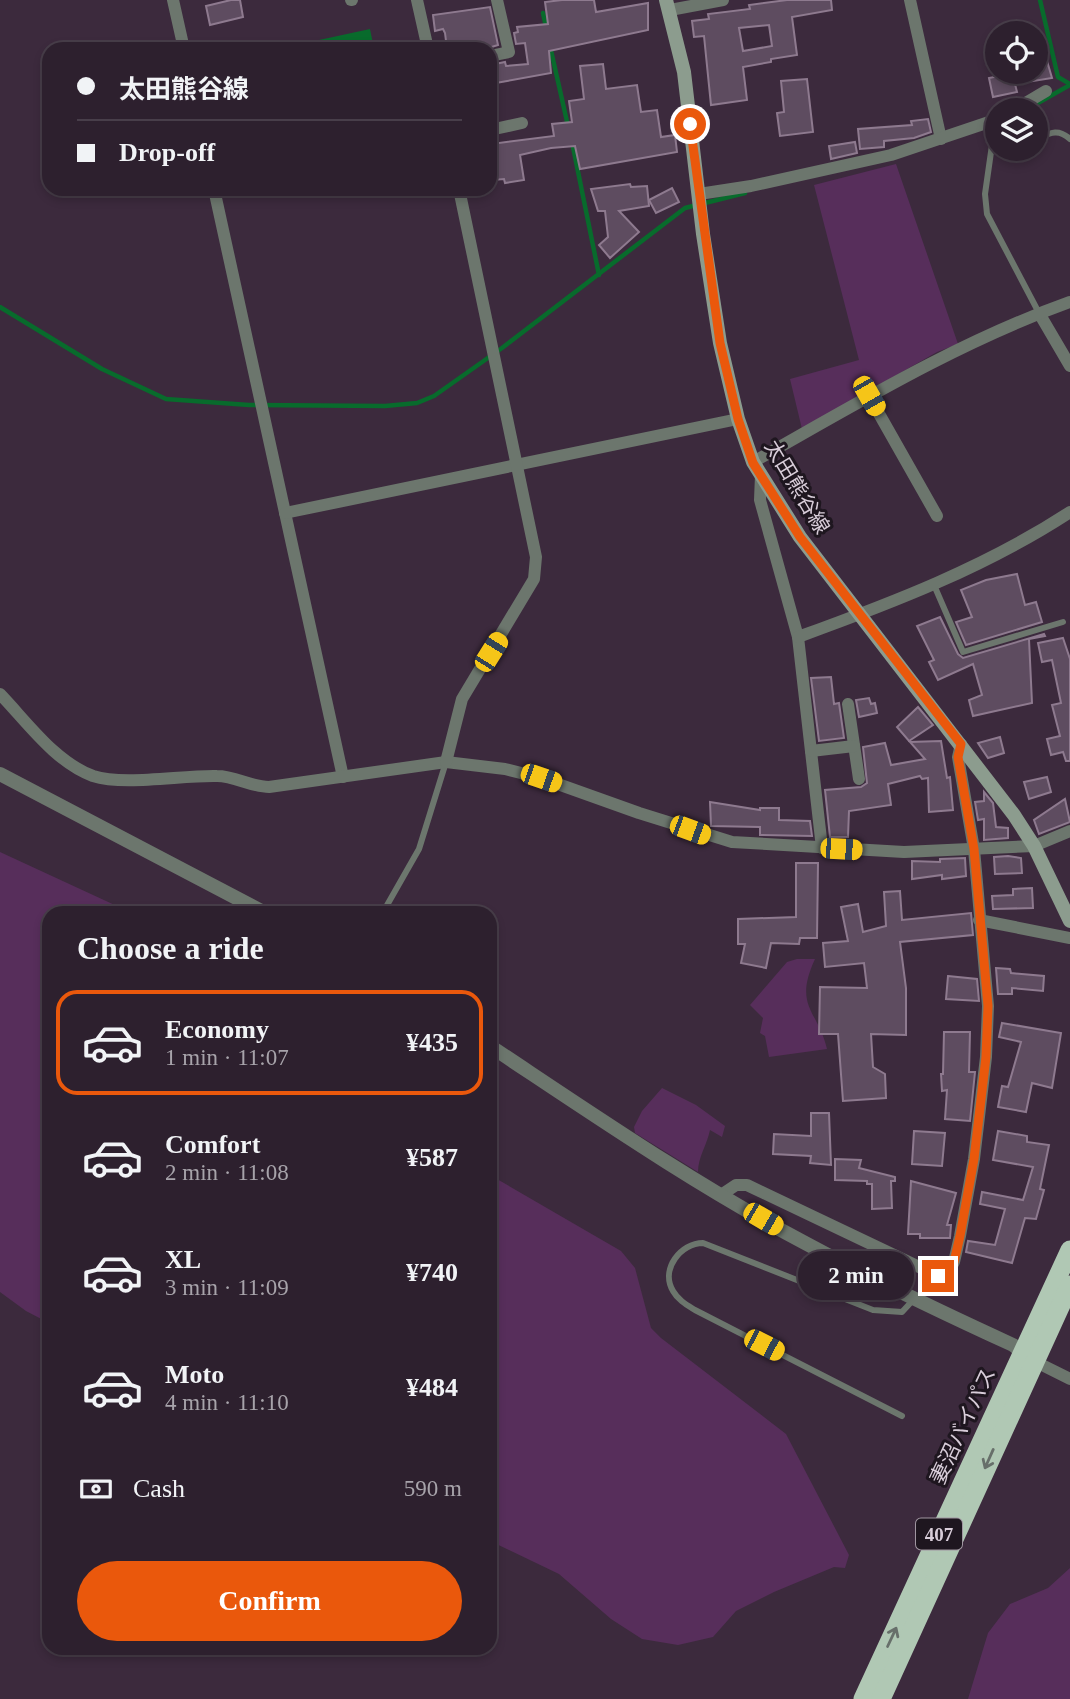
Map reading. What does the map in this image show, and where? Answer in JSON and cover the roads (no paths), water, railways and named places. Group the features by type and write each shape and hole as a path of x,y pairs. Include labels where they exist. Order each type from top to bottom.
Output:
{"highway":[{"name":"妻沼バイパス","path":"881,1699 1025,1364 1070,1250"},
{"name":"妻沼バイパス","path":"863,1699 1025,1364 1070,1285"}],"main road":[{"name":"太田熊谷線","path":"668,5 684,72 720,343 738,419 757,469 800,537 1014,815 1034,846 1070,920"}],"street":[{"path":"173,0 182,42"},
{"path":"417,0 427,42"},
{"path":"497,0 509,52 497,54"},
{"path":"668,5 723,0"},
{"path":"910,0 941,139"},
{"path":"1034,98 1045,91"},
{"path":"497,128 522,123"},
{"path":"699,194 852,165 985,128"},
{"path":"216,196 343,776"},
{"path":"446,762 462,699 534,579 536,557 460,196"},
{"path":"822,848 798,637 760,500 757,469 869,396 918,368 1039,313 1070,302"},
{"path":"1039,313 1070,366"},
{"path":"869,396 937,516"},
{"path":"285,513 738,419"},
{"path":"798,637 934,585 1070,512"},
{"path":"0,694 62,757 94,776 119,779 220,775 269,788 446,762 491,766 541,778 732,842 904,852 1034,846 1070,831"},
{"path":"848,704 859,779"},
{"path":"721,1195 736,1185 747,1185 938,1276 948,1273 954,1262 974,1159 986,1057 988,1006 974,849 958,757 961,744"},
{"path":"811,751 854,746"},
{"path":"0,774 252,906"},
{"path":"979,919 1070,938"},
{"path":"497,1051 623,1135 805,1244 914,1299 1025,1364 1070,1379"}],"lane":[{"path":"1048,134 1062,132 1070,139"},
{"path":"990,161 985,194 987,214 1039,313"},
{"path":"934,585 964,652 1063,622"},
{"path":"387,906 419,849 446,762"},
{"path":"902,1416 695,1310 672,1291 669,1279 671,1267 680,1251 692,1243 703,1243 873,1310 902,1312 914,1299"}],"waterway":[{"path":"1040,0 1058,77 1070,84"},
{"path":"543,13 546,27"},
{"path":"550,46 568,126"},
{"path":"1047,98 1070,85"},
{"path":"572,142 599,275"},
{"path":"0,307 102,369 166,399 249,405 385,406 417,403 434,396 502,348 685,208 745,193"}]}
